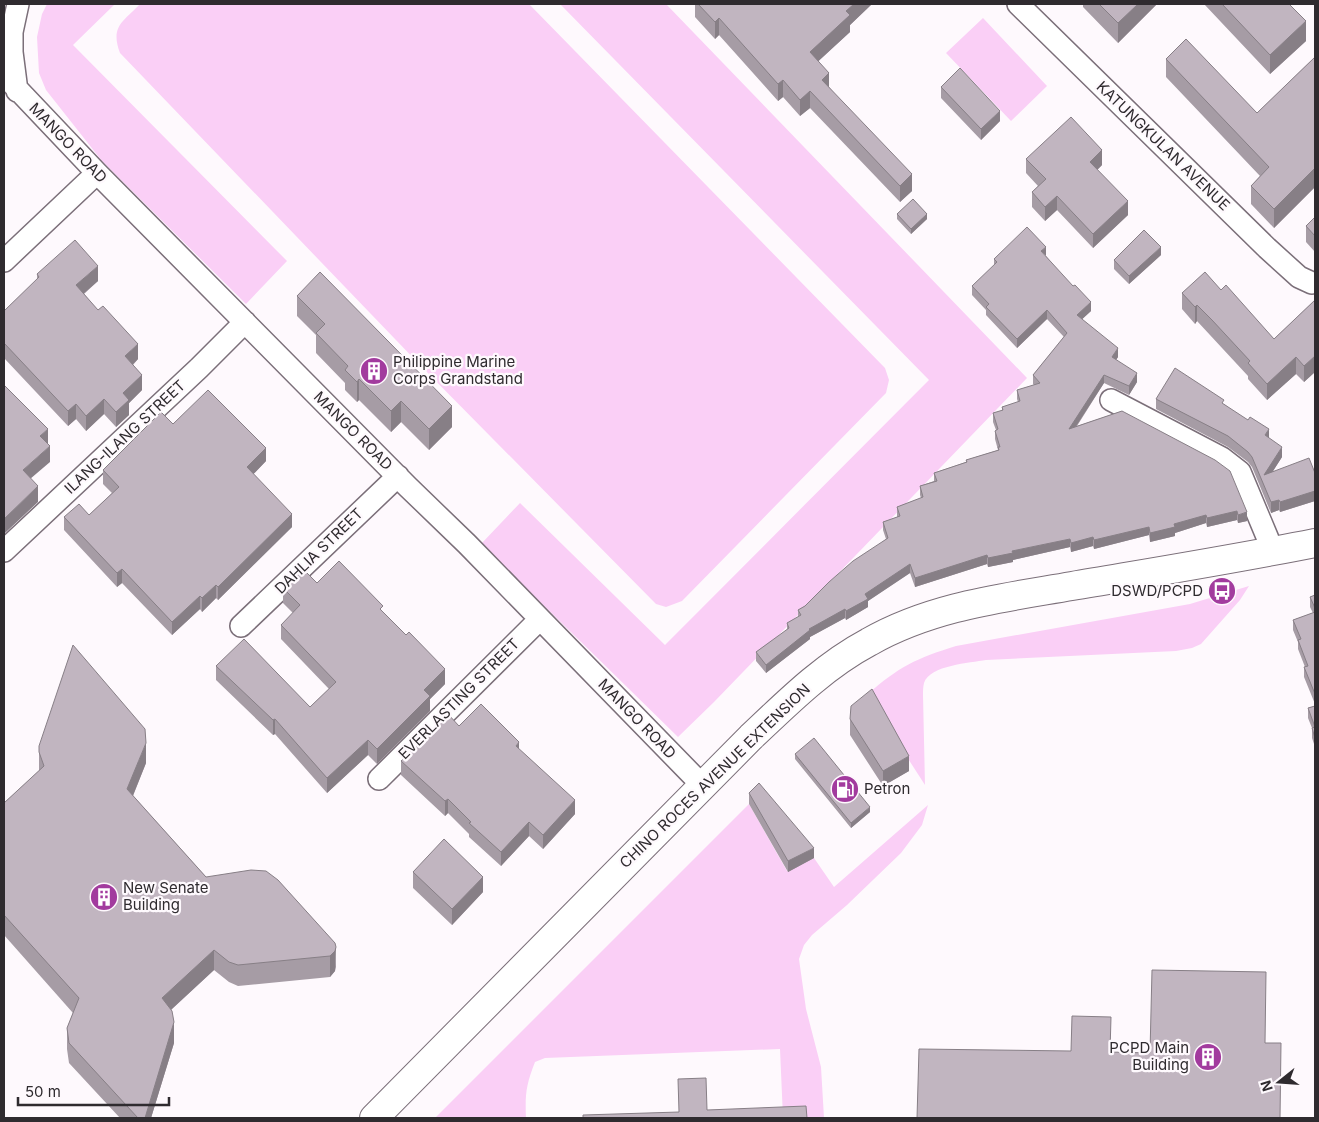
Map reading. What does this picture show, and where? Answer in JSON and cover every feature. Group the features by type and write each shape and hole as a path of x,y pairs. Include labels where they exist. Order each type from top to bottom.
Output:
{"main road":[{"name":"CHINO ROCES AVENUE EXTENSION","path":"374,1118 793,696 843,657 869,642 916,620 971,603 1315,543"}],"street":[{"path":"4,17 18,4"},
{"path":"10,83 12,32 18,4"},
{"name":"KATUNGKULAN AVENUE","path":"1018,4 1267,248 1299,277 1312,283"},
{"name":"MANGO ROAD","path":"10,83 97,173 467,544 702,786"},
{"path":"4,261 97,173"},
{"name":"ILANG-ILANG STREET","path":"4,551 199,368 245,322"},
{"path":"1111,400 1222,458 1240,472 1268,539 1270,552"},
{"name":"DAHLIA STREET","path":"241,626 398,476"},
{"name":"EVERLASTING STREET","path":"378,779 540,620"}],"shaded area":[{"path":"47,4 115,4 73,45 287,261 246,304 102,161 46,90 39,73 37,37 42,14"},
{"path":"140,4 529,4 885,368 889,380 886,393 682,601 666,607 656,604 420,365 120,53 117,44 117,30"},
{"path":"560,4 666,4 1027,378 678,737 481,544 520,503 665,645 929,380"},
{"path":"983,18 1047,86 1011,121 946,53"},
{"path":"1249,586 1240,600 1201,644 1192,648 1176,651 986,660 951,666 934,672 928,677 923,688 925,785 867,695 898,670 919,659 956,646 1190,604"},
{"path":"749,804 787,871 814,858 834,887 928,805 922,825 901,853 847,905 812,935 804,945 799,959 806,1009 821,1067 824,1118 783,1118 780,1049 545,1058 535,1062 528,1083 526,1118 435,1118"}],"building":[{"path":"698,4 854,4 846,11 850,15 810,52 829,73 822,80 912,174 900,186 810,91 800,100 783,80 778,84 719,18 715,22"},
{"path":"1099,4 1138,4 1118,23"},
{"path":"1222,4 1289,4 1306,21 1270,55"},
{"path":"1186,39 1257,113 1315,57 1315,168 1274,209 1251,186 1269,167 1166,59"},
{"path":"960,68 1000,111 981,129 941,87"},
{"path":"1071,117 1102,150 1090,162 1128,201 1093,234 1057,196 1045,207 1032,192 1046,179 1026,159"},
{"path":"913,199 927,214 911,229 897,214"},
{"path":"1315,217 1315,236 1306,226"},
{"path":"1027,227 1046,247 1041,251 1073,286 1075,285 1091,302 1077,315 1118,348 1112,357 1137,373 1129,386 1104,375 1069,429 1122,411 1215,460 1230,471 1247,512 1238,515 1237,511 1207,518 1206,515 1174,524 1175,527 1150,533 1149,527 1094,540 1093,537 1071,543 1070,539 988,558 987,555 915,578 910,564 865,594 868,599 846,611 845,609 809,629 766,665 756,652 789,628 787,623 801,615 798,610 805,606 853,561 888,538 883,522 900,516 897,507 923,497 920,486 937,481 934,473 967,462 966,460 999,450 998,447 1000,447 995,431 998,429 993,413 1003,410 1002,407 1020,401 1017,390 1040,383 1033,375 1067,333 1047,310 1017,339 986,307 989,304 972,286 997,262 994,259"},
{"path":"1144,230 1161,247 1129,276 1114,260"},
{"path":"75,240 98,266 76,285 98,310 103,306 138,344 125,356 142,375 123,393 129,400 116,412 104,399 86,416 76,404 68,411 4,343 4,311 39,277 37,274"},
{"name":"Philippine Marine Corps Grandstand","path":"320,272 452,406 429,429 401,401 391,411 359,379 357,382 345,370 348,366 316,333 325,324 297,296"},
{"path":"1205,272 1221,290 1226,285 1274,339 1315,300 1315,356 1304,366 1296,357 1267,384 1248,363 1250,361 1212,320 1197,305 1195,307 1182,293"},
{"path":"1175,368 1224,400 1222,403 1248,420 1250,417 1269,429 1265,435 1282,447 1264,475 1309,458 1315,473 1315,491 1280,502 1279,500 1271,502 1252,457 1248,452 1228,436 1156,399"},
{"path":"4,385 48,429 40,436 50,446 23,470 38,486 4,519"},
{"path":"208,390 266,448 247,467 292,514 218,587 216,585 202,598 200,596 172,622 122,569 117,573 64,517 79,504 89,515 119,487 103,470 161,412 173,424"},
{"path":"339,561 383,606 380,609 406,635 409,632 445,669 424,690 430,696 377,749 368,740 327,778 275,719 273,720 216,666 244,639 310,707 336,682 281,625 300,605 283,588 303,569 317,583"},
{"path":"1315,595 1315,608 1310,597"},
{"path":"1315,612 1315,694 1304,667 1308,666 1298,640 1301,639 1293,620"},
{"name":"New Senate Building","path":"73,645 145,729 146,743 127,789 206,877 251,870 266,871 278,880 335,943 336,947 330,956 238,965 229,962 214,950 162,998 172,1011 174,1022 145,1118 138,1118 69,1043 67,1028 79,998 4,915 4,803 44,766 39,746"},
{"path":"872,689 909,756 883,771 850,719 851,706"},
{"path":"481,704 519,742 516,746 575,800 543,835 529,822 501,852 469,823 471,822 448,799 445,801 401,761 448,714 459,726"},
{"path":"1315,706 1315,727 1308,708"},
{"path":"1315,727 1315,738 1312,728"},
{"path":"814,738 870,807 851,823 795,754"},
{"path":"759,783 814,848 788,861 749,793"},
{"path":"444,839 483,877 452,909 413,872"},
{"name":"PCPD Main Building","path":"1152,970 1266,972 1265,1043 1281,1043 1280,1118 917,1118 919,1049 1071,1051 1072,1016 1111,1017 1110,1052 1150,1053"},
{"path":"706,1078 707,1110 806,1106 807,1118 583,1118 583,1115 679,1112 678,1079"}],"place":[{"name":"Philippine Marine Corps Grandstand","path":"374,371"},
{"name":"DSWD/PCPD","path":"1222,591"},
{"name":"Petron","path":"845,789"},
{"name":"New Senate Building","path":"104,897"},
{"name":"PCPD Main Building","path":"1208,1057"}]}
